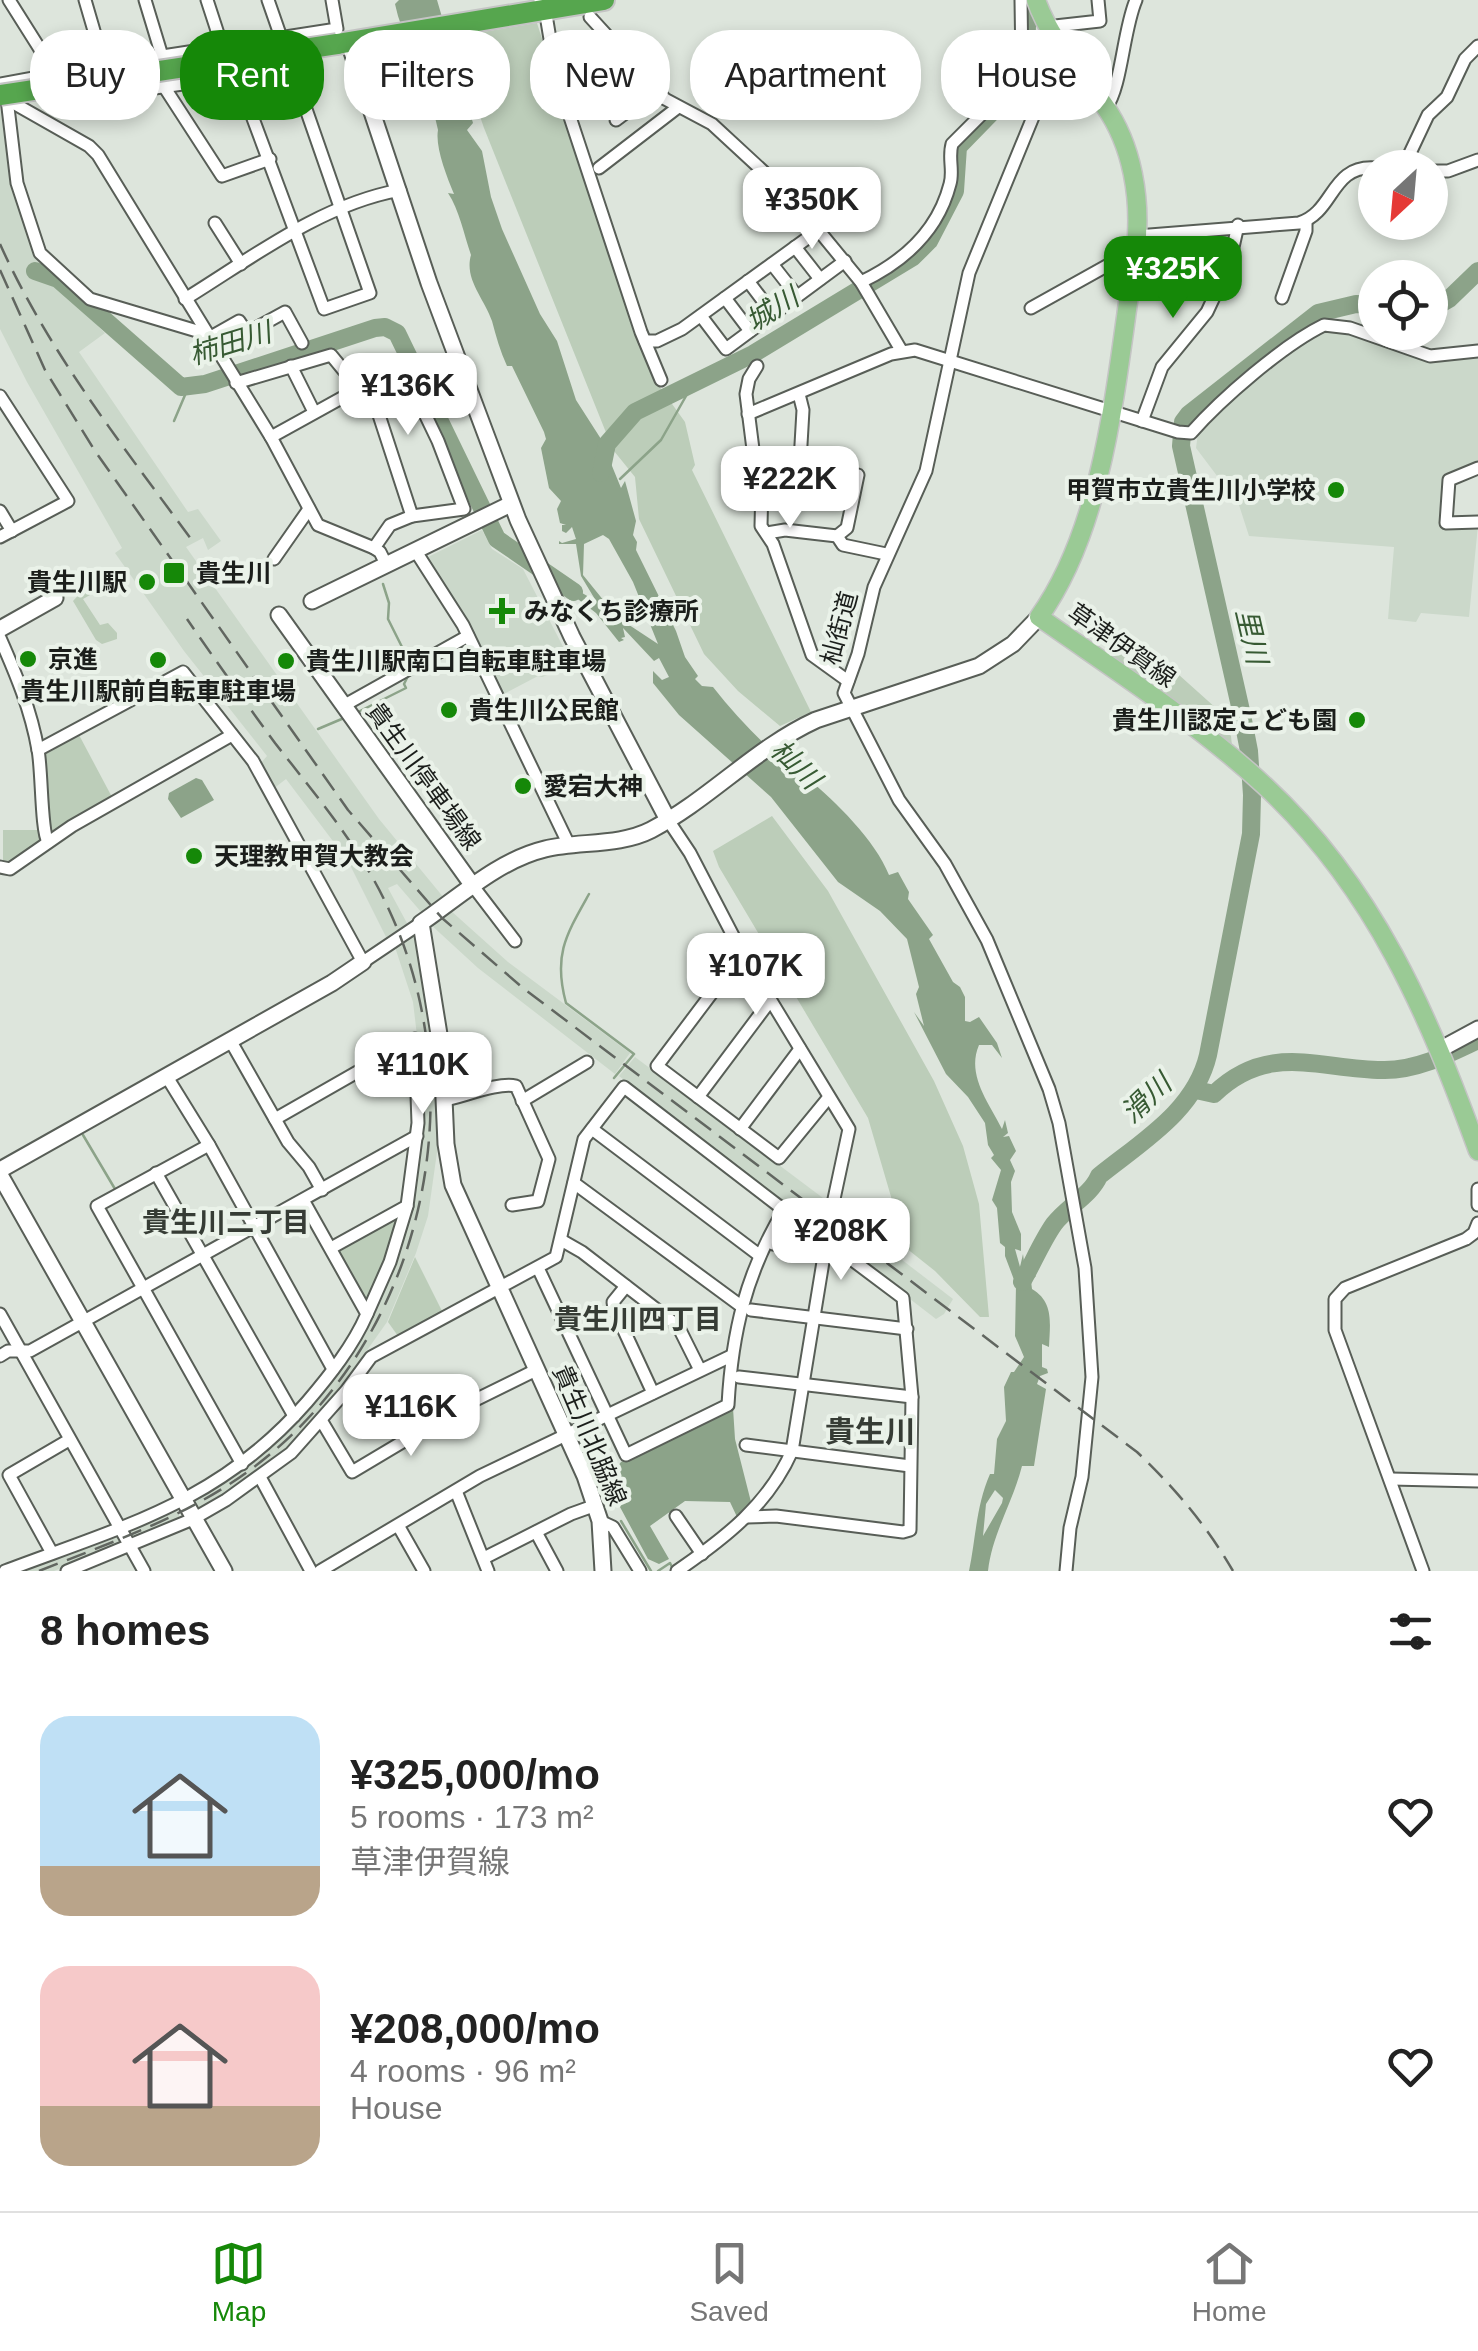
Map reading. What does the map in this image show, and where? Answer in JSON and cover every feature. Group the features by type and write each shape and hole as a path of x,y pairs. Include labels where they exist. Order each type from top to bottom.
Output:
{"highway":[{"path":"415,30 540,7 604,0"},
{"path":"2,96 344,43"}],"main road":[{"name":"草津伊賀線","path":"1036,0 1050,30"},
{"name":"草津伊賀線","path":"1112,118 1130,164 1137,200 1136,246 1092,504 1071,564 1040,617 1238,764 1308,831 1371,916 1422,1004 1478,1151"}],"street":[{"path":"9,0 30,33"},
{"path":"85,0 94,30"},
{"path":"145,0 162,56 180,53"},
{"path":"207,0 217,30"},
{"path":"268,0 277,30"},
{"path":"324,31 337,29 332,0"},
{"path":"863,285 919,243 949,188 950,150 955,140 1018,78 1022,66 1021,0"},
{"path":"1053,30 1054,26 1100,21 1098,0"},
{"path":"1112,98 1128,19 1136,0"},
{"path":"540,7 568,112 661,380"},
{"path":"590,18 601,30"},
{"path":"1411,150 1428,115 1447,97 1465,60 1478,46"},
{"path":"160,85 231,77 239,81 324,310 370,293 309,120"},
{"path":"0,84 30,78"},
{"path":"163,84 222,176 270,159"},
{"path":"2,96 30,112"},
{"path":"2,96 17,184 40,253 90,298 208,336 239,321 248,332 285,312 302,343"},
{"path":"670,102 712,124 792,198 863,285 902,350"},
{"path":"599,168 677,108"},
{"path":"45,120 98,155 271,437 318,525 374,548 386,564"},
{"path":"376,120 429,283 528,545 742,953 850,1136 842,1156 792,1451 780,1476 748,1516 681,1570"},
{"name":"杣街道","path":"1031,120 975,253 921,486 886,554 844,693 899,800 944,864 987,940 1049,1089 1078,1218 1092,1378 1082,1476 1070,1528 1066,1571"},
{"path":"1448,171 1478,160"},
{"path":"1031,308 1136,246 1238,226 1306,221 1346,174 1358,169"},
{"path":"185,299 340,208 400,190"},
{"path":"1282,298 1306,221"},
{"path":"214,223 241,264"},
{"path":"1142,420 1162,367 1207,312 1229,265 1238,226"},
{"path":"645,340 658,341 672,335 820,229"},
{"path":"795,247 820,279"},
{"path":"701,316 726,349 845,262"},
{"path":"772,264 797,296"},
{"path":"748,282 773,314"},
{"path":"725,298 750,331"},
{"path":"748,414 902,350 915,350 1183,433 1324,325 1350,328 1430,356 1478,351"},
{"path":"232,378 330,355 378,412 412,516"},
{"path":"374,548 390,525 412,516 464,509 438,441 400,362"},
{"path":"292,366 314,412"},
{"path":"758,366 746,387 756,472 762,484 759,521 767,533 812,655 848,681"},
{"path":"271,437 356,390"},
{"path":"798,394 803,410 800,478"},
{"path":"0,396 68,501 6,534 0,511"},
{"path":"1478,468 1449,480 1446,522 1478,522"},
{"path":"767,533 785,530 837,536 847,528 858,475"},
{"path":"312,601 512,504"},
{"path":"274,558 309,509"},
{"path":"837,536 842,545 886,554"},
{"path":"415,550 468,636 569,845"},
{"path":"0,629 55,598"},
{"name":"貴生川停車場線","path":"279,616 473,886 520,858 569,845 646,833 775,742 816,720 979,666 1013,644 1040,617"},
{"path":"343,706 468,636"},
{"path":"0,638 25,698 38,750 44,835 48,842"},
{"path":"38,750 183,672 258,770 363,962"},
{"path":"0,867 10,869 48,842 232,735"},
{"path":"224,1571 0,1173 332,983 473,886 515,940"},
{"name":"貴生川北脇線","path":"421,923 442,1053 446,1144 453,1186 598,1513 603,1571"},
{"path":"742,953 657,1066 779,1158 829,1096"},
{"path":"698,1097 770,1001"},
{"path":"1443,1054 1478,1029"},
{"path":"230,1040 322,1190"},
{"path":"5,1571 184,1501 242,1464 294,1416 333,1370 367,1314 394,1252 407,1206 417,1136 415,1040 275,1119"},
{"path":"740,1129 800,1049"},
{"path":"522,1101 588,1062"},
{"path":"166,1077 209,1145 333,1370"},
{"path":"445,1100 484,1092 502,1083 516,1086 550,1159 538,1201 512,1205"},
{"path":"67,1571 194,1519 260,1477 321,1420 370,1358 556,1257 584,1138 624,1087 784,1210 759,1255 731,1356 728,1405 626,1455 538,1268"},
{"path":"592,1129 759,1255"},
{"path":"0,1356 8,1351 30,1350 417,1136"},
{"path":"209,1145 96,1206 242,1464"},
{"path":"156,1174 294,1416"},
{"path":"574,1184 746,1308 907,1329"},
{"path":"1478,1188 1478,1206"},
{"path":"304,1200 367,1314"},
{"path":"331,1248 407,1206"},
{"path":"1423,1571 1335,1330 1334,1299 1355,1283 1466,1240 1474,1234 1478,1222"},
{"path":"561,1240 678,1326 700,1370"},
{"path":"748,1516 910,1530 912,1397 903,1298 826,1246 773,1244"},
{"path":"626,1286 613,1302 614,1309 652,1392"},
{"path":"0,1314 144,1571"},
{"path":"320,1571 340,1566 456,1491 731,1356"},
{"path":"321,1420 352,1472 461,1406 536,1370"},
{"path":"739,1377 912,1397"},
{"path":"52,1553 9,1475 70,1440"},
{"path":"746,1445 910,1466"},
{"path":"260,1477 311,1571"},
{"path":"1391,1479 1478,1482"},
{"path":"456,1491 488,1571"},
{"path":"484,1558 536,1532 598,1513 613,1527 640,1571"},
{"path":"676,1516 702,1554"},
{"path":"399,1526 424,1571"},
{"path":"536,1532 557,1571"}],"shaded area":[{"path":"399,0 437,0 446,30 403,30 395,4"},
{"path":"537,23 539,30 530,30 530,120 568,120 657,383 685,422 695,465 692,470 811,712 780,726 738,691 704,654 639,519 635,477 614,451 481,120 510,120 510,30 495,30"},
{"path":"0,106 10,180 51,268 32,262 36,274 49,279 105,333 79,352 188,512 198,509 221,541 208,550 203,538 186,547 379,819 444,898 422,913 397,884 388,888 408,925 386,937 348,861 286,779 273,789 260,764 267,756 184,651 115,553 122,548 0,329"},
{"path":"436,120 472,120 467,130 482,151 502,229 540,314 557,341 576,400 601,439 621,488 625,481 636,521 636,550 685,657 698,676 695,679 702,686 713,687 766,745 842,810 865,835 889,875 898,872 909,892 908,899 933,935 929,939 965,997 965,1021 979,1017 997,1043 1002,1058 992,1045 979,1045 977,1078 1002,1129 1005,1120 1008,1133 1003,1137 1009,1136 1016,1151 1010,1160 1015,1171 1011,1182 1012,1212 1021,1234 1021,1251 1015,1249 1020,1267 1023,1254 1025,1269 1036,1276 1031,1281 1032,1289 1044,1300 1050,1330 1049,1347 1042,1344 1042,1367 1048,1373 1040,1376 1037,1384 1046,1389 1034,1466 1022,1466 988,1571 969,1571 985,1486 990,1474 994,1474 997,1439 1006,1421 1004,1387 1024,1357 1015,1336 1016,1285 1005,1247 1000,1243 997,1208 992,1200 1001,1170 991,1158 994,1155 988,1145 985,1123 946,1074 914,1012 924,1026 907,939 880,911 838,882 771,797 679,715 653,683 653,671 662,680 669,677 659,658 654,661 623,628 625,637 619,642 596,613 557,583 556,578 596,601 581,576 576,544 559,544 576,539 572,527 566,533 562,531 562,525 566,525 560,523 557,509 561,501 549,488 541,448 546,439 544,432 512,366 507,366 492,321 472,280 471,255 448,193 454,194 440,152","holes":["603,535 633,582 658,644 617,617 583,575 584,544","995,1490 1003,1498 1002,1503 983,1536 986,1504"]},
{"name":"甲賀市立貴生川小学校","path":"1319,332 1358,335 1358,350 1398,350 1428,361 1478,357 1478,464 1454,474 1445,473 1443,527 1478,525 1469,617 1421,613 1416,622 1388,619 1394,547 1249,536 1239,505 1196,448 1198,433 1227,403"},
{"name":"みなくち診療所","path":"482,530 492,549 523,569 573,666 538,676 502,695 426,558"},
{"path":"86,587 90,595 83,599 100,625 108,623 117,633 117,639 102,644 96,640 73,601"},
{"path":"1121,644 1169,666 1217,709 1232,746 1110,657"},
{"path":"79,735 113,799 51,837 47,835 44,755"},
{"path":"196,778 202,780 214,800 181,818 168,799 169,793"},
{"path":"772,816 828,891 934,1081 963,1146 979,1204 989,1317 980,1317 906,1248 868,1118 719,867 713,851"},
{"path":"3,830 40,830 39,840 10,864 3,865"},
{"path":"450,910 508,962 630,1053 615,1074 478,968 429,923"},
{"path":"414,933 436,1031 439,1138 428,1216 416,1253 387,1322 334,1397 270,1464 200,1512 194,1500 276,1443 335,1375 409,1208 418,1044 413,1002 394,944"},
{"path":"635,1057 827,1201 825,1214 812,1223 619,1076"},
{"path":"842,1214 953,1299 944,1314 936,1319 832,1239"},
{"path":"395,1218 398,1222 390,1249 367,1304 338,1253 340,1247"},
{"path":"415,1257 444,1315 398,1336 388,1322"},
{"path":"733,1408 735,1439 751,1502 738,1519 730,1502 685,1501 650,1526 669,1559 659,1564 648,1559 606,1481 621,1462"},
{"path":"176,1509 181,1520 54,1571 21,1571"}],"waterway":[{"name":"城川","path":"601,473 607,444 635,412 753,354 913,257 929,241 955,191 958,147 1025,78 1028,0"},
{"name":"柿田川","path":"35,271 58,279 181,387 205,384 375,328 385,327 397,333 497,539 574,592"},
{"name":"里川","path":"1448,300 1478,271"},
{"name":"里川","path":"1022,1282 1054,1224 1099,1176 1179,1109 1201,1075 1251,834 1249,751 1181,446 1183,422 1318,313 1358,304"},
{"path":"620,479 661,440 694,382"},
{"path":"174,421 188,388"},
{"path":"486,534 493,532"},
{"path":"383,584 389,603 388,619 406,655"},
{"path":"358,712 406,688 408,676"},
{"path":"318,729 344,718"},
{"path":"589,894 564,946 562,986 566,1003 634,1054 614,1078"},
{"name":"滑川","path":"1196,1090 1214,1094 1234,1078 1274,1063 1407,1068 1478,1040"},
{"path":"83,1135 115,1189"},
{"path":"621,1521 651,1571"},
{"path":"658,1571 670,1563 672,1567"}],"railway":[{"path":"0,244 63,360 191,539"},
{"path":"0,270 45,370 95,451 348,810 442,918 523,988 1137,1452 1190,1508 1233,1571"},
{"path":"39,1571 200,1502 250,1470 309,1418 356,1356 392,1288 417,1215 429,1139 429,1062 416,985 390,912 352,845 187,619"}],"place":[{"name":"甲賀市立貴生川小学校","path":"1336,490"},
{"name":"貴生川","path":"174,573"},
{"name":"貴生川駅","path":"147,582"},
{"name":"みなくち診療所","path":"502,611"},
{"name":"京進","path":"28,659"},
{"name":"貴生川駅前自転車駐車場","path":"158,660"},
{"name":"貴生川駅南口自転車駐車場","path":"286,661"},
{"name":"貴生川公民館","path":"449,710"},
{"name":"貴生川認定こども園","path":"1357,720"},
{"name":"愛宕大神","path":"523,786"},
{"name":"天理教甲賀大教会","path":"194,856"}],"district":[{"name":"貴生川二丁目","path":"226,1222"},
{"name":"貴生川四丁目","path":"638,1319"},
{"name":"貴生川","path":"870,1432"}],"water label":[{"name":"杣川","path":"796,764"}]}
